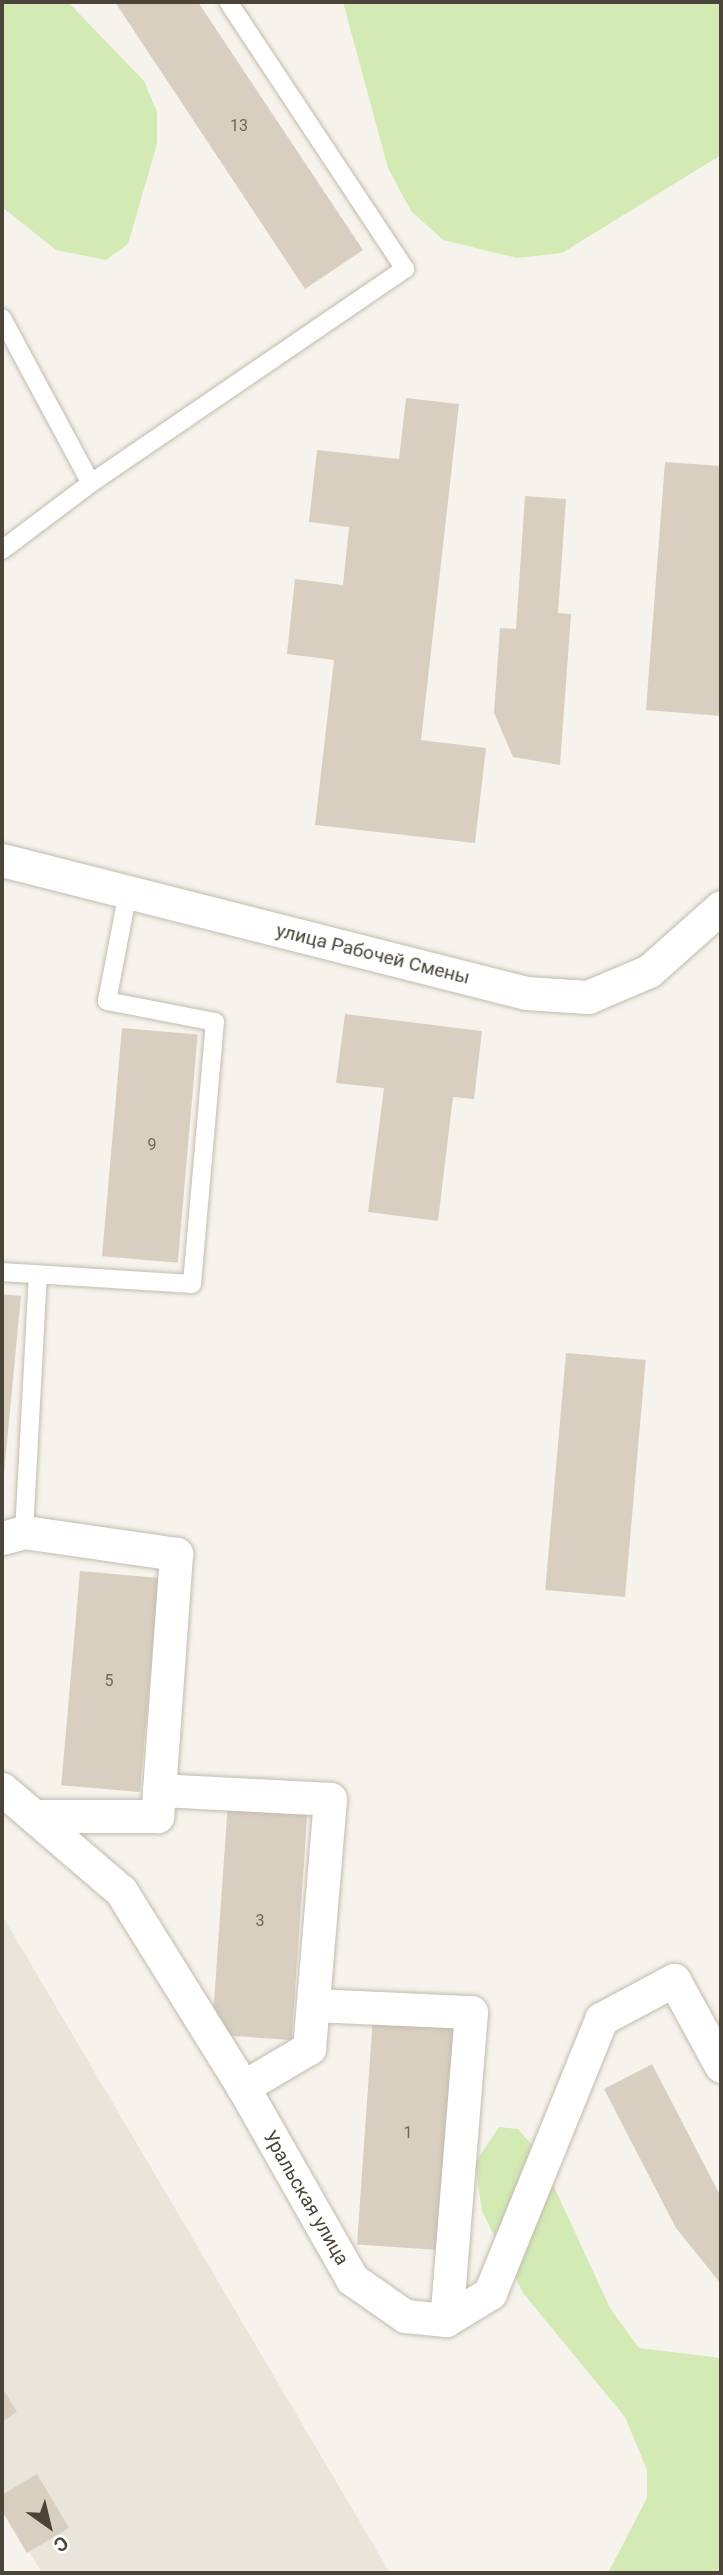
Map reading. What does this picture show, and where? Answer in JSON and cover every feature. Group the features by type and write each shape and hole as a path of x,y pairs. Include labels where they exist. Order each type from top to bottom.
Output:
{"street":[{"name":"улица Рабочей Смены","path":"2,860 526,993 588,997 649,971 721,908"},
{"path":"13,1535 176,1554 157,1816 38,1816"},
{"name":"Уральская улица","path":"2,1789 38,1816 121,1891 243,2087 352,2279 405,2316 446,2320"},
{"path":"159,1790 330,1799 309,2048 243,2087"},
{"path":"446,2320 490,2293 601,2019 674,1980 721,2066"},
{"path":"314,2005 471,2012 446,2320"}],"lane":[{"path":"2,550 91,483 405,269 228,2"},
{"path":"2,318 91,483"},
{"path":"2,1272 192,1284 215,1022 107,1002 128,892"},
{"path":"13,1535 38,1274"}],"shaded area":[{"path":"2,1915 390,2573 42,2573 2,2507"}],"green space":[{"path":"2,2 68,2 144,81 157,112 157,144 128,244 106,260 56,250 2,207"},
{"path":"343,2 721,2 721,155 562,253 517,258 443,240 411,211 388,168"},
{"path":"499,2127 518,2129 538,2152 610,2308 639,2348 721,2358 721,2573 608,2573 647,2498 647,2470 625,2417 523,2293 482,2211 475,2163"}],"building":[{"path":"115,2 198,2 363,250 305,289"},
{"path":"406,398 459,404 421,740 486,748 475,843 315,825 334,660 287,654 295,579 343,585 349,527 309,522 317,450 399,459"},
{"path":"665,462 721,466 721,716 646,710"},
{"path":"525,496 566,499 558,613 571,614 560,765 513,757 494,713 500,628 516,629"},
{"path":"345,1014 482,1031 474,1099 453,1097 438,1221 368,1212 384,1088 336,1083"},
{"path":"122,1028 198,1035 178,1263 102,1256"},
{"path":"2,1294 21,1296 4,1473 2,1473"},
{"path":"566,1353 646,1360 625,1597 545,1590"},
{"path":"80,1571 159,1578 140,1792 61,1785"},
{"path":"228,1802 308,1808 292,2040 212,2034"},
{"path":"373,2016 458,2022 442,2250 357,2244"},
{"path":"652,2064 721,2197 721,2284 676,2228 604,2089"},
{"path":"2,2387 17,2412 2,2422"},
{"path":"37,2474 69,2528 27,2553 2,2511 2,2495"}]}
